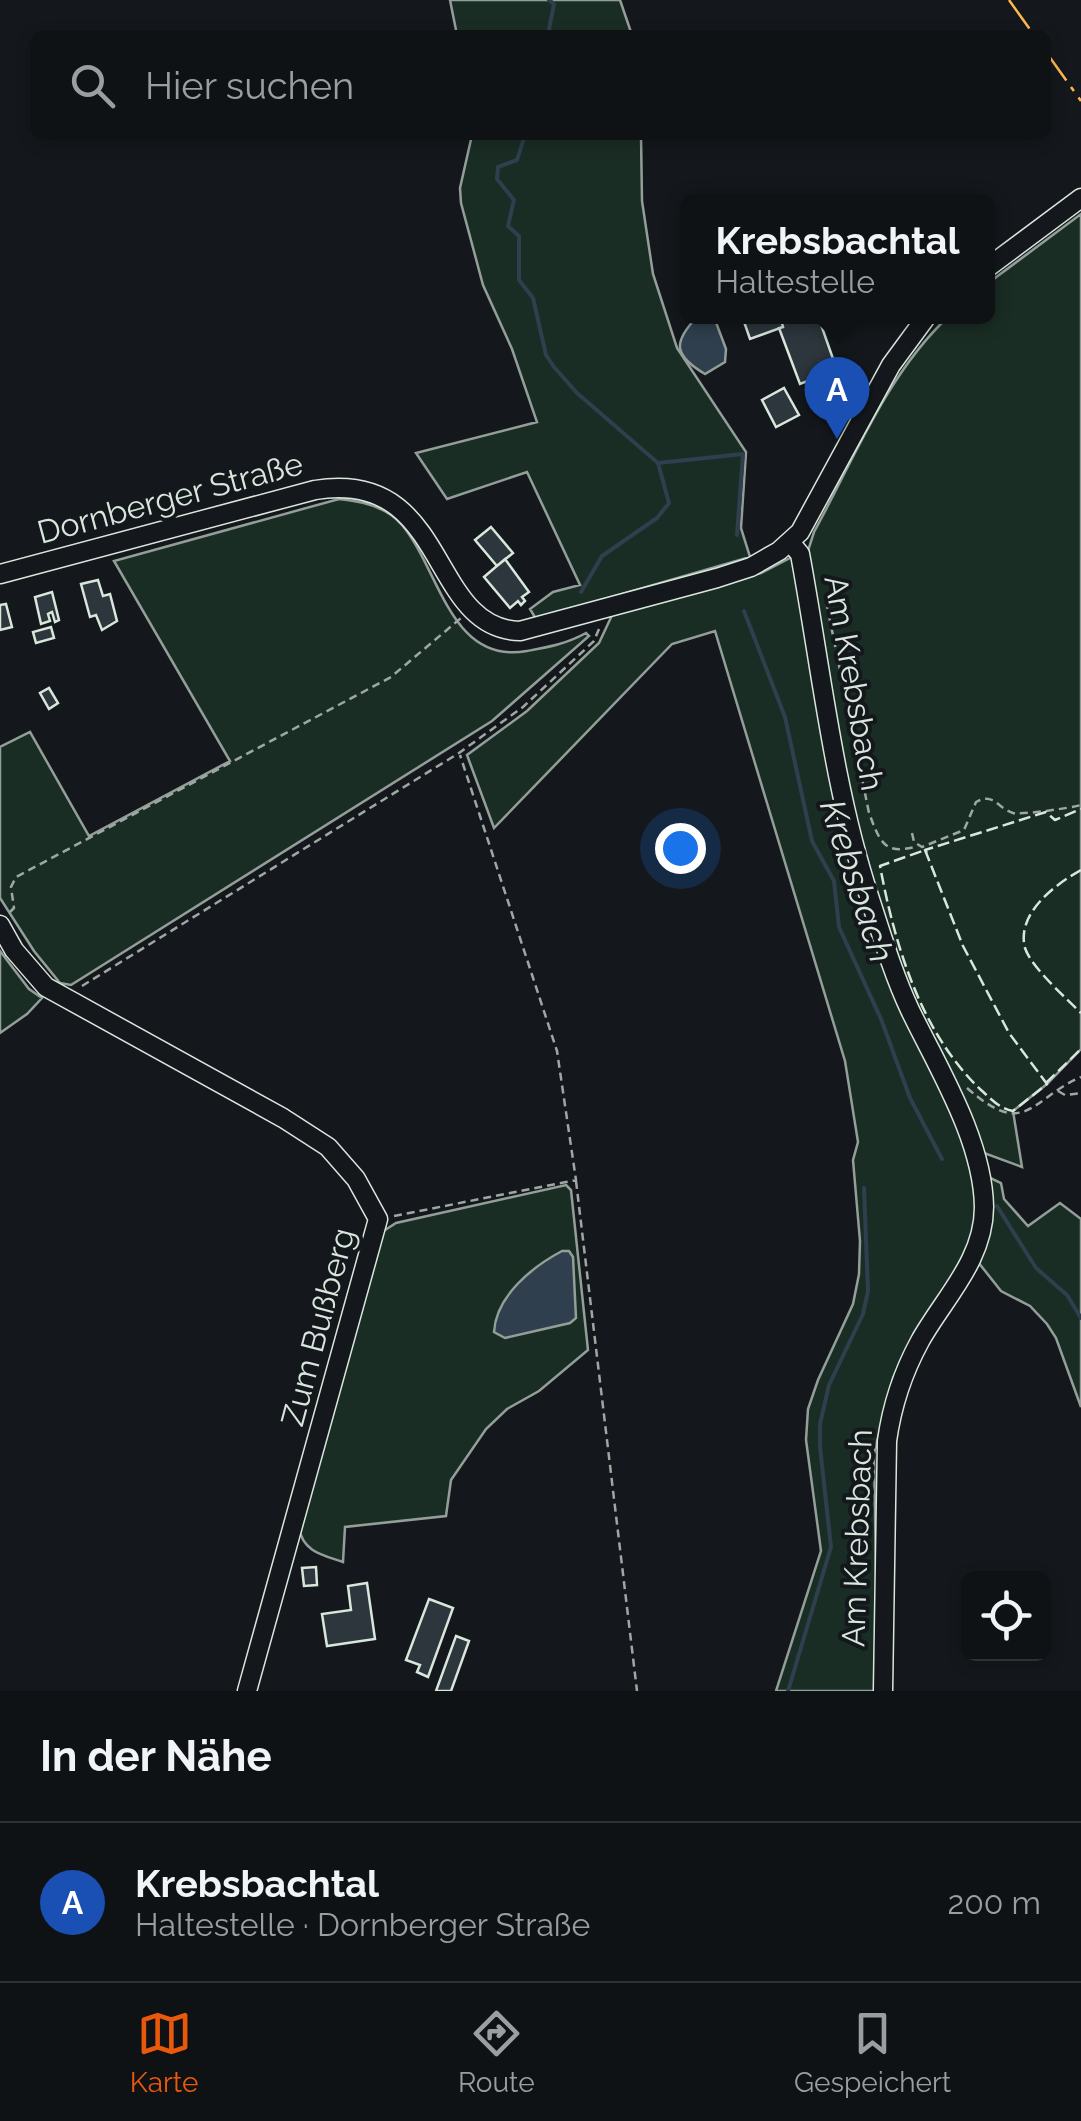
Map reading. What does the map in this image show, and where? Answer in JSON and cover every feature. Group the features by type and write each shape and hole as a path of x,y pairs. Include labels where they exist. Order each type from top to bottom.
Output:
{"street":[{"path":"995,262 1081,198"},
{"path":"471,609 491,624 520,631 751,567 790,542 807,520 891,366 921,324"},
{"name":"Dornberger Straße","path":"0,574 316,490 346,487 383,496 408,514 471,609"},
{"name":"Am Krebsbach","path":"790,542 800,554 858,858 909,1007 942,1072 978,1163 984,1207 979,1244 921,1339 892,1404 887,1441 882,1691"},
{"name":"Zum Bußberg","path":"3,920 30,972 66,1000 283,1118 328,1147 356,1180 378,1219 246,1691"}],"path":[{"path":"824,596 869,814 885,845 904,850 960,833 973,806 984,798 993,799 1017,814 1081,806"},
{"path":"66,1000 71,992 459,752 523,707 594,641 607,608"},
{"path":"3,920 14,908 11,887 16,877 391,677 471,609"},
{"path":"459,752 557,1050 637,1691"},
{"path":"912,833 918,846"},
{"path":"942,1072 951,1074 985,1104 1012,1112 1038,1107 1081,1077"},
{"path":"1057,1091 1065,1095 1081,1093"},
{"path":"378,1219 576,1180"}],"green space":[{"path":"450,0 620,0 630,30 456,30"},
{"path":"471,140 641,140 642,201 653,274 677,348 746,452 741,528 750,557 536,619 530,609 553,592 580,585 527,472 447,499 416,453 537,422 512,349 483,285 460,188"},
{"path":"1081,214 1081,1049 1013,1111 1022,1167 984,1153 911,1005 860,856 806,557 814,532 873,418 926,340 941,324 995,324 995,278"},
{"path":"339,499 374,506 402,525 450,610 480,644 501,651 527,651 586,633 589,636 492,721 71,985 60,983 0,898 0,747 30,732 89,836 230,761 114,561"},
{"path":"792,557 846,831 971,1160 978,1204 973,1249 921,1324 893,1378 874,1454 878,1691 776,1691 821,1551 806,1440 808,1409 853,1304 859,1274 853,1160 858,1142 845,1061 715,631 672,644 494,828 467,755 527,711 599,643 614,611 761,573"},
{"path":"0,951 29,989 42,998 0,1033"},
{"path":"982,1174 1001,1183 1004,1199 1028,1226 1060,1203 1081,1219 1081,1407 1056,1338 1047,1324 1030,1306 1001,1291 978,1262 989,1219"},
{"path":"566,1185 571,1190 588,1350 486,1429 451,1480 446,1516 345,1527 343,1562 315,1551 305,1542 299,1528 382,1232 396,1223"}],"water":[{"path":"692,324 717,324 726,349 725,362 705,374 682,354 684,334"},
{"path":"569,1251 573,1257 576,1318 570,1323 505,1338 494,1332 508,1295 539,1265"}],"building":[{"path":"745,324 782,324 783,327 750,339"},
{"path":"782,324 821,324 837,370 800,384 779,328"},
{"path":"784,388 799,415 776,427 762,400"},
{"path":"491,527 513,553 497,566 475,540"},
{"path":"505,559 529,592 522,597 525,601 521,605 518,601 510,608 484,577"},
{"path":"98,580 103,596 110,594 117,621 102,630 96,615 90,617 81,584"},
{"path":"52,592 59,620 55,622 52,612 48,614 50,621 41,624 35,597"},
{"path":"6,604 12,627 0,630 0,605"},
{"path":"51,627 54,638 36,643 33,632"},
{"path":"49,688 58,703 49,709 40,693"},
{"path":"316,1567 317,1585 304,1586 302,1568"},
{"path":"367,1583 375,1639 327,1646 322,1614 351,1610 348,1586"},
{"path":"429,1599 453,1608 428,1677 417,1672 420,1665 406,1660"},
{"path":"456,1636 469,1641 451,1691 436,1691"}],"waterway":[{"name":"Krebsbach","path":"549,0 554,4 550,30"},
{"name":"Krebsbach","path":"523,140 517,160 498,167 497,179 514,200 508,226 519,236 519,280 533,298 546,355 577,393 658,463 743,454 737,535"},
{"path":"581,592 602,556 657,518 669,503 658,463"},
{"name":"Krebsbach","path":"744,611 785,717 812,841 834,881 839,927 881,1019 910,1098 942,1159"},
{"path":"788,1691 831,1547 820,1424 829,1385 863,1314 868,1291 864,1188"},
{"name":"Krebsbach","path":"997,1206 1036,1268 1067,1295 1081,1318"}],"fence":[{"path":"927,853 925,850 1046,812 1055,820 1081,809"},
{"path":"925,850 963,946 1009,1033 1047,1084 1013,1111 981,1090 942,1042 903,957 880,866 925,850"},
{"path":"1081,870 1040,901 1026,923 1024,935 1025,948 1034,964 1081,1013"},
{"path":"1046,1083 1081,1049"}],"power":[{"path":"1009,0 1030,30"},
{"path":"1051,59 1081,101"}],"place":[{"name":"Krebsbachtal","path":"837,439"}]}
